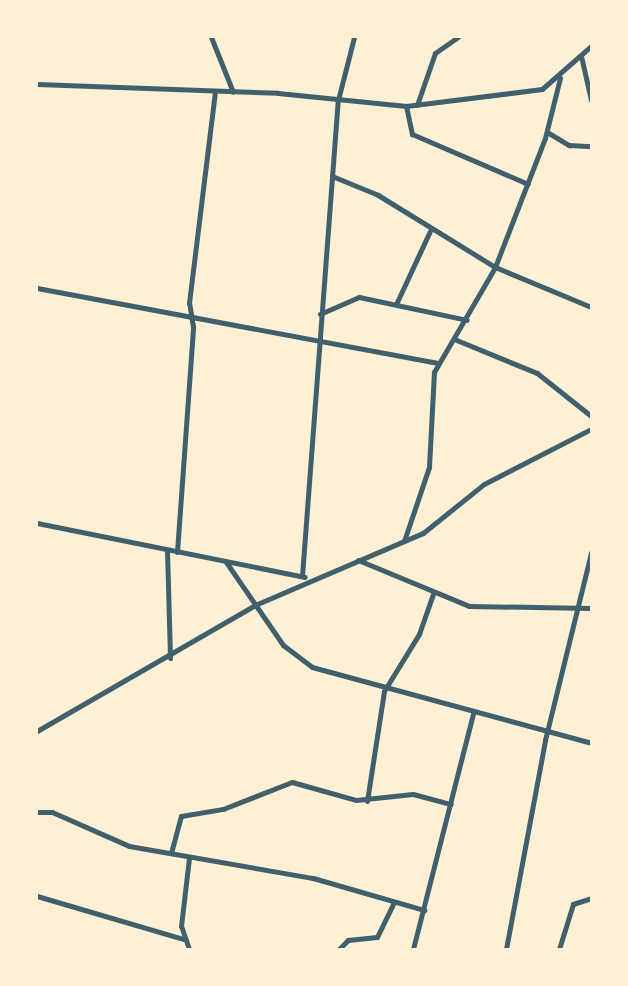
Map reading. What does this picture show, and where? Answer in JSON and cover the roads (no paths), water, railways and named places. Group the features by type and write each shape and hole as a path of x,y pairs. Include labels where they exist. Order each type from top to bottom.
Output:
{"street":[{"path":"211,37 233,93"},
{"path":"302,576 338,100 354,37"},
{"path":"417,105 435,53 458,37"},
{"path":"37,84 233,93 405,106 542,89 560,78 591,46"},
{"path":"581,56 591,100"},
{"path":"404,541 429,467 438,363 467,320 495,267 547,132 560,78"},
{"path":"177,552 191,316 215,92"},
{"path":"405,106 412,134 448,155 528,184"},
{"path":"547,132 569,145 591,146"},
{"path":"332,176 377,195 430,231 495,267 591,307"},
{"path":"397,302 430,231"},
{"path":"37,288 438,363"},
{"path":"320,314 359,297 397,302 467,320"},
{"path":"454,339 537,373 591,416"},
{"path":"37,731 170,658 255,605 404,541 451,515 484,484 591,429"},
{"path":"37,523 312,579"},
{"path":"167,550 170,658"},
{"path":"506,949 547,729 591,553"},
{"path":"358,560 433,594 488,608 575,612 591,608"},
{"path":"226,562 295,656 384,691 473,714 547,729 591,743"},
{"path":"367,801 384,691 419,634 433,594"},
{"path":"413,949 473,714"},
{"path":"171,853 181,816 223,809 292,782 367,801 413,794 451,804"},
{"path":"37,812 52,812 129,846 313,878 424,910"},
{"path":"188,949 183,939 190,858"},
{"path":"37,896 183,939"},
{"path":"559,949 573,904 591,898"},
{"path":"339,949 348,940 377,937 394,902"}]}
